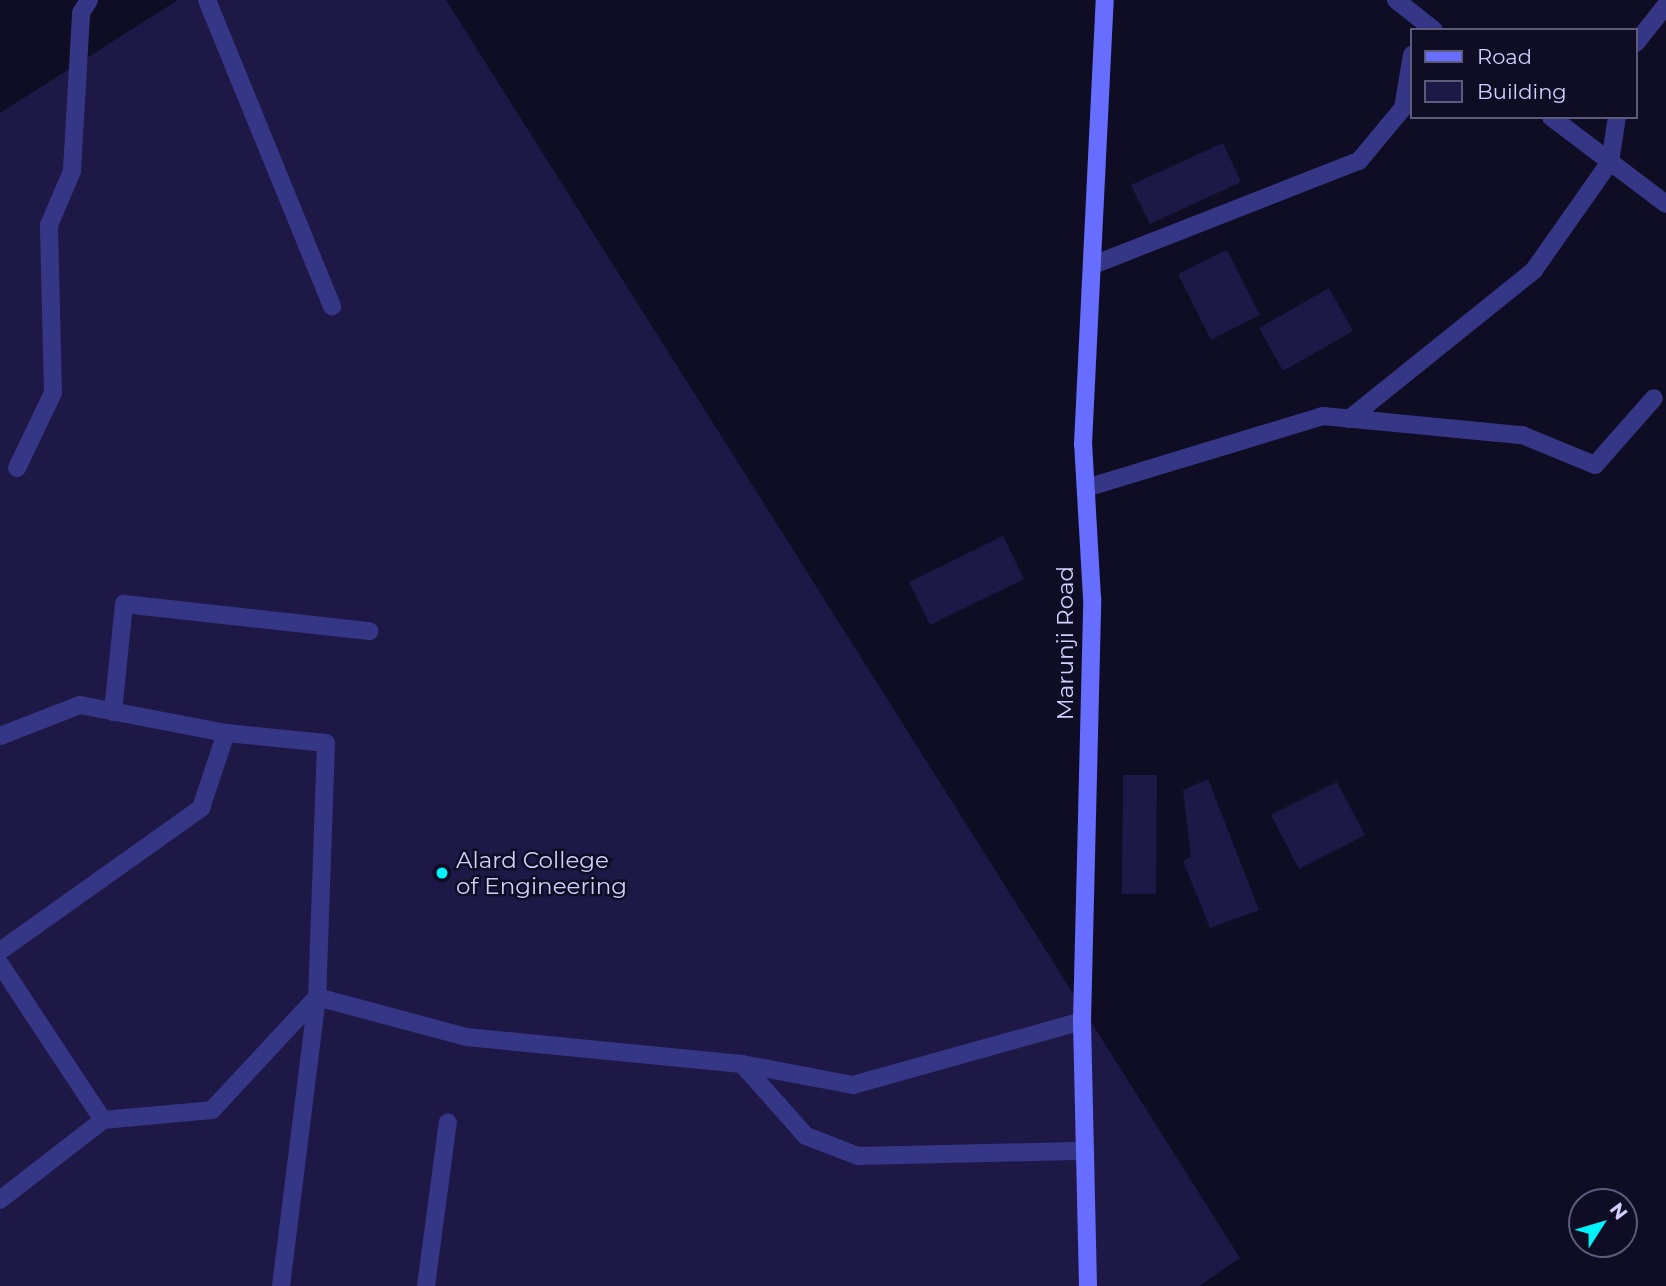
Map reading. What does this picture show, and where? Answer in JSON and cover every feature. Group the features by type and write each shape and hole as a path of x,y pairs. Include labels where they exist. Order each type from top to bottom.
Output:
{"street":[{"path":"17,468 53,393 49,225 72,171 81,13 89,0"},
{"path":"207,0 332,306"},
{"name":"Marunji Road","path":"1088,1286 1082,1021 1092,598 1086,488 1105,0"},
{"path":"1396,0 1415,23"},
{"path":"1638,40 1666,5"},
{"path":"1093,265 1359,161 1403,108 1410,67"},
{"path":"1554,119 1666,204"},
{"path":"1349,419 1534,270 1611,162 1617,119"},
{"path":"1086,488 1323,416 1522,435 1595,465 1654,398"},
{"path":"113,712 124,604 370,631"},
{"path":"0,736 80,705 226,733 326,743 317,997 281,1286"},
{"path":"0,951 201,808 226,733"},
{"path":"0,964 103,1120"},
{"path":"317,997 466,1037 742,1064 853,1085 1082,1021"},
{"path":"0,1199 103,1120 212,1110 317,997"},
{"path":"742,1064 806,1136 858,1156 1085,1151"},
{"path":"426,1286 448,1122"}],"building":[{"path":"178,0 446,0 1240,1258 1199,1286 0,1286 0,113"},
{"path":"1223,143 1241,182 1150,224 1131,185"},
{"path":"1227,250 1260,315 1211,340 1178,274"},
{"path":"1329,288 1353,331 1283,371 1259,328"},
{"path":"1003,536 1024,579 930,625 909,582"},
{"path":"1123,775 1157,775 1156,894 1122,894"},
{"path":"1208,779 1259,910 1210,928 1183,861 1191,857 1183,790"},
{"path":"1337,782 1365,835 1299,869 1271,815"}],"place":[{"name":"Alard College of Engineering","path":"442,873"}]}
